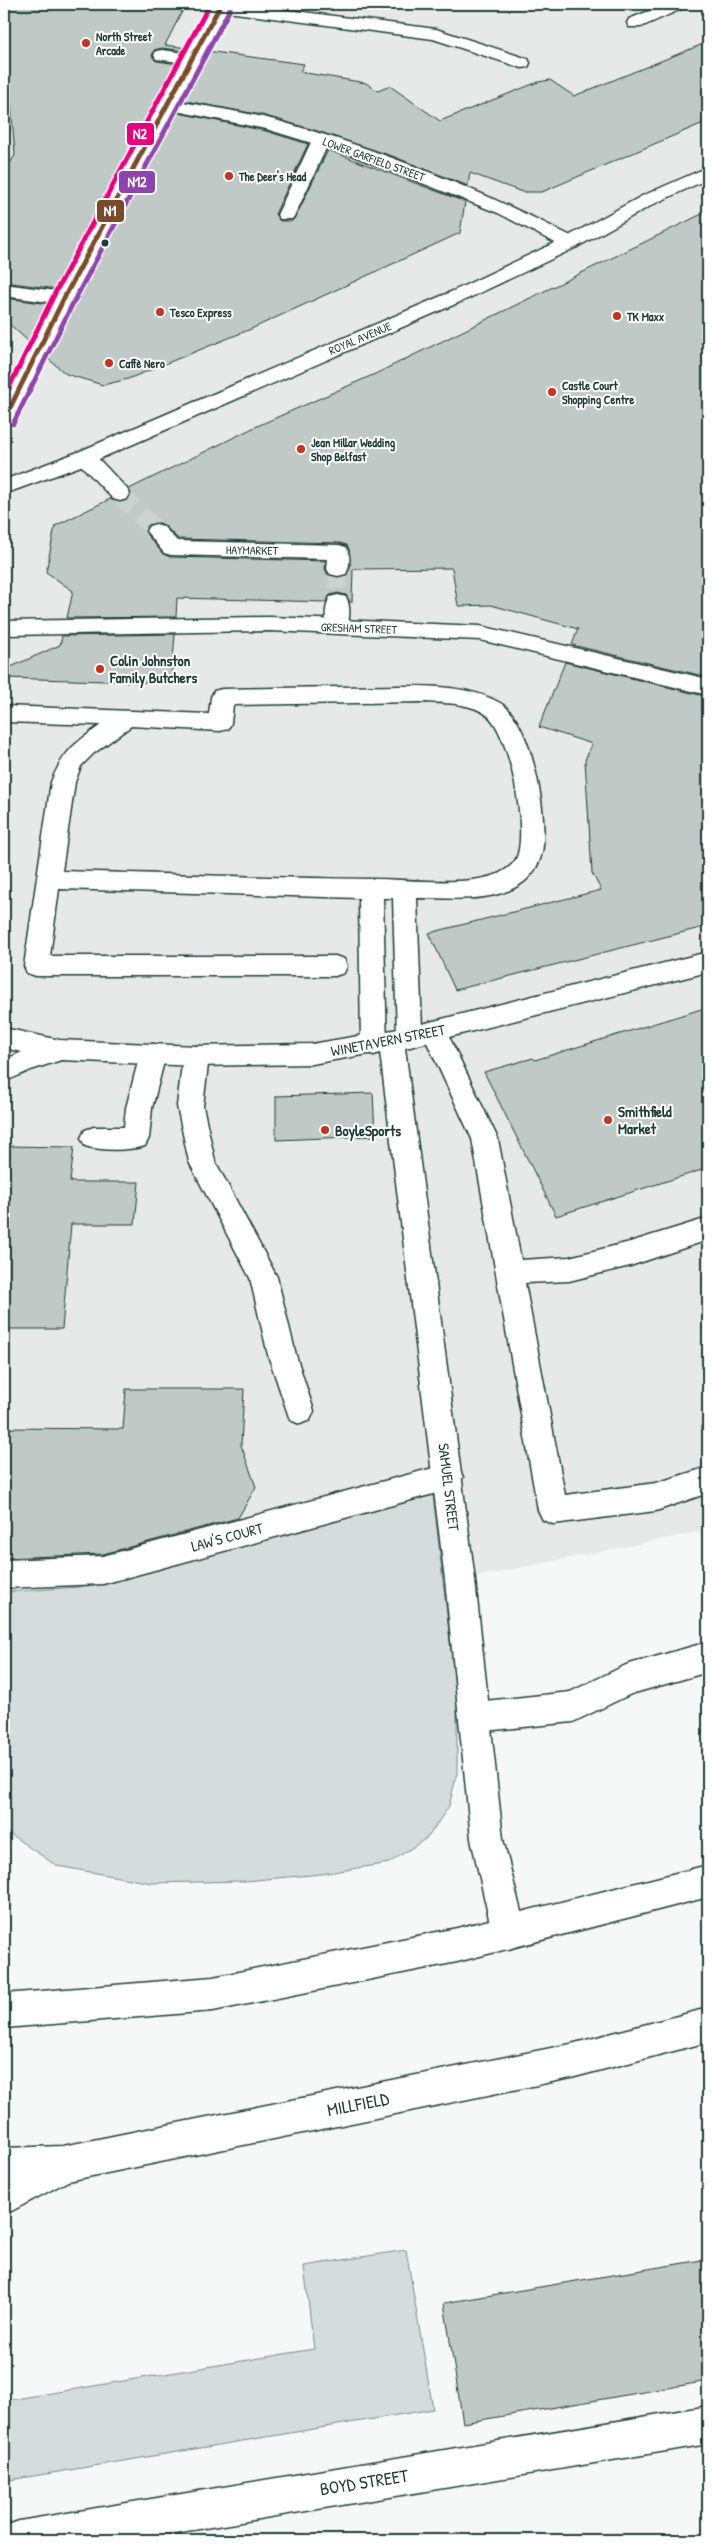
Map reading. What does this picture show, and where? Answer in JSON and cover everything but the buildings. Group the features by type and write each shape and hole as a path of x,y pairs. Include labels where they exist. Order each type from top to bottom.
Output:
{"street":[{"path":"635,23 680,4"},
{"path":"4,420 64,298 221,5 436,34 522,64"},
{"path":"162,55 193,59"},
{"name":"LOWER GARFIELD STREET","path":"168,104 269,124 357,151 504,209 570,243"},
{"path":"286,215 321,140"},
{"name":"ROYAL AVENUE","path":"4,487 85,457 460,295 570,243 648,200 708,172"},
{"path":"4,290 64,298"},
{"path":"85,457 120,494"},
{"name":"HAYMARKET","path":"156,532 171,548 339,552 338,569"},
{"path":"337,626 338,602"},
{"name":"GRESHAM STREET","path":"4,628 270,624 480,633 708,687"},
{"path":"4,714 220,723 222,697 419,694 476,700 497,710 508,727 519,754 531,806 531,855 527,865 504,882 486,887 406,889 49,880"},
{"path":"127,718 86,748 71,762 64,782 36,966 335,966"},
{"path":"370,888 403,1039 485,1139 553,1510 656,1497 708,1480"},
{"path":"403,1039 406,889"},
{"name":"WINETAVERN STREET","path":"4,1038 60,1050 196,1056 312,1054 403,1039 708,962"},
{"name":"SAMUEL STREET","path":"403,1039 487,1839 509,1932"},
{"name":"WINETAVERN STREET","path":"4,1072 23,1062 60,1050"},
{"path":"94,1138 136,1138 139,1108 153,1054"},
{"path":"196,1056 190,1106 202,1162 263,1277 282,1355 300,1411"},
{"path":"510,1272 569,1269 630,1254 708,1229"},
{"name":"LAW'S COURT","path":"4,1574 103,1570 448,1477"},
{"path":"475,1717 574,1707 626,1680 708,1656"},
{"path":"4,2011 212,1994 458,1945 708,1881"},
{"name":"MILLFIELD","path":"4,2166 63,2164 571,2061 708,2025"},
{"path":"4,2197 63,2164"},
{"name":"BOYD STREET","path":"20,2540 60,2537 708,2425"}],"shaded area":[{"path":"4,4 708,4 708,1530 460,1580 448,1478 103,1570 4,1570"},
{"path":"433,1495 457,1702 457,1773 449,1806 428,1837 389,1863 321,1874 245,1881 152,1883 57,1866 4,1830 4,1592 79,1587"},
{"path":"406,2250 433,2409 4,2481 4,2401 314,2349 304,2266"}],"tunnel":[{"path":"120,494 156,531"},
{"path":"338,569 338,602"}],"transit line":[{"name":"N2","path":"4,398 55,293 210,4"},
{"name":"N1","path":"4,420 64,298 221,4"},
{"name":"N12","path":"13,424 73,303 230,9"}],"place":[{"name":"North Street Arcade","path":"86,43"},
{"name":"The Deer's Head","path":"229,176"},
{"name":"Tesco Express","path":"160,312"},
{"name":"TK Maxx","path":"617,316"},
{"name":"Caffè Nero","path":"109,363"},
{"name":"Castle Court Shopping Centre","path":"552,392"},
{"name":"Jean Millar Wedding Shop Belfast","path":"301,449"},
{"name":"Colin Johnston Family Butchers","path":"100,669"},
{"name":"Smithfield Market","path":"608,1120"},
{"name":"BoyleSports","path":"325,1130"}]}
